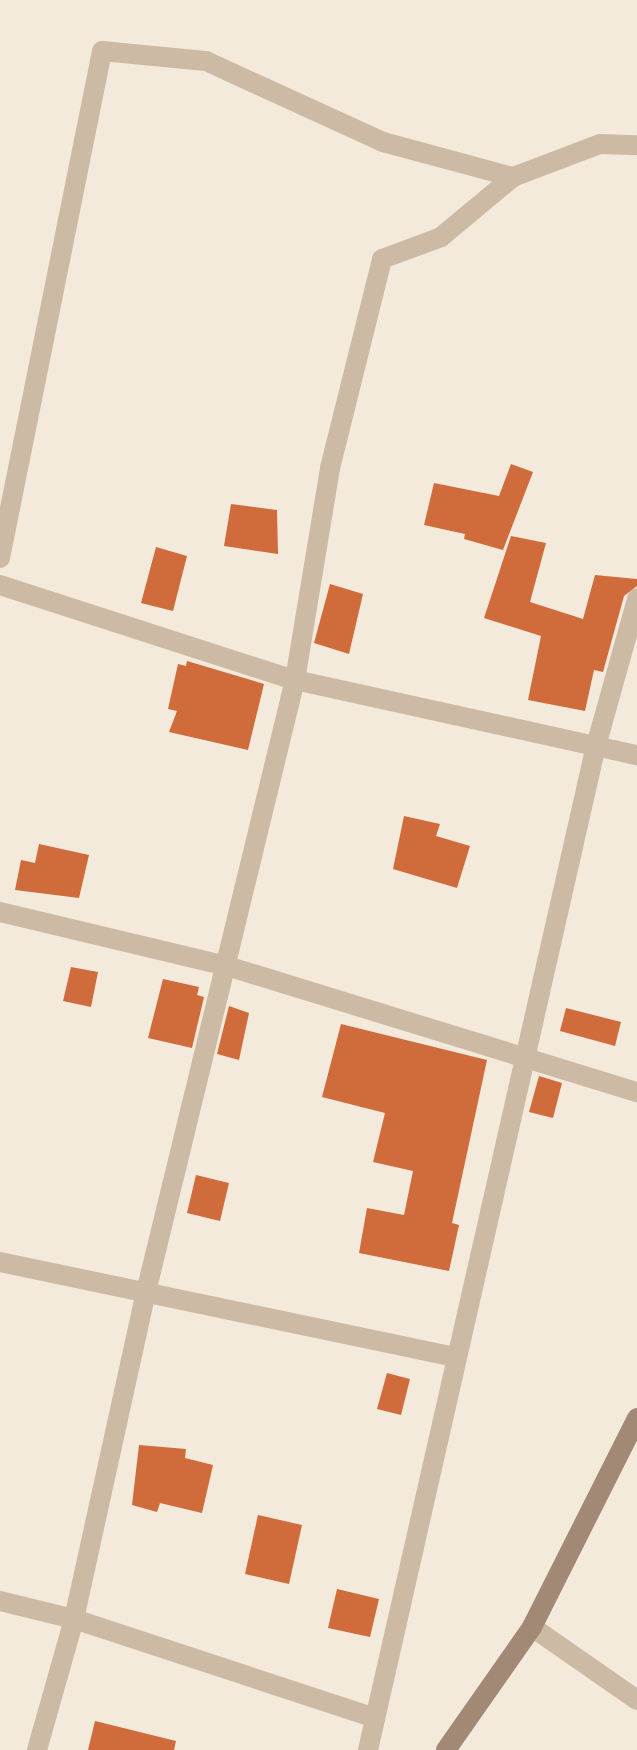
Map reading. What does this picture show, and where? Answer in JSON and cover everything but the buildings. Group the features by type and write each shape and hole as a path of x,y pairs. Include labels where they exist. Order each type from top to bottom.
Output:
{"main road":[{"path":"446,1750 532,1627 637,1418"}],"street":[{"path":"0,558 102,51 206,61 383,142 513,177"},
{"path":"37,1750 74,1619 146,1292 295,680 330,468 382,259 441,237 513,177 600,144 637,145"},
{"path":"0,585 295,680 637,755"},
{"path":"368,1750 456,1357 528,1057 596,746 637,599"},
{"path":"0,912 227,966 637,1092"},
{"path":"0,1262 456,1357"},
{"path":"0,1601 74,1619 375,1718"},
{"path":"532,1627 637,1700"}]}
